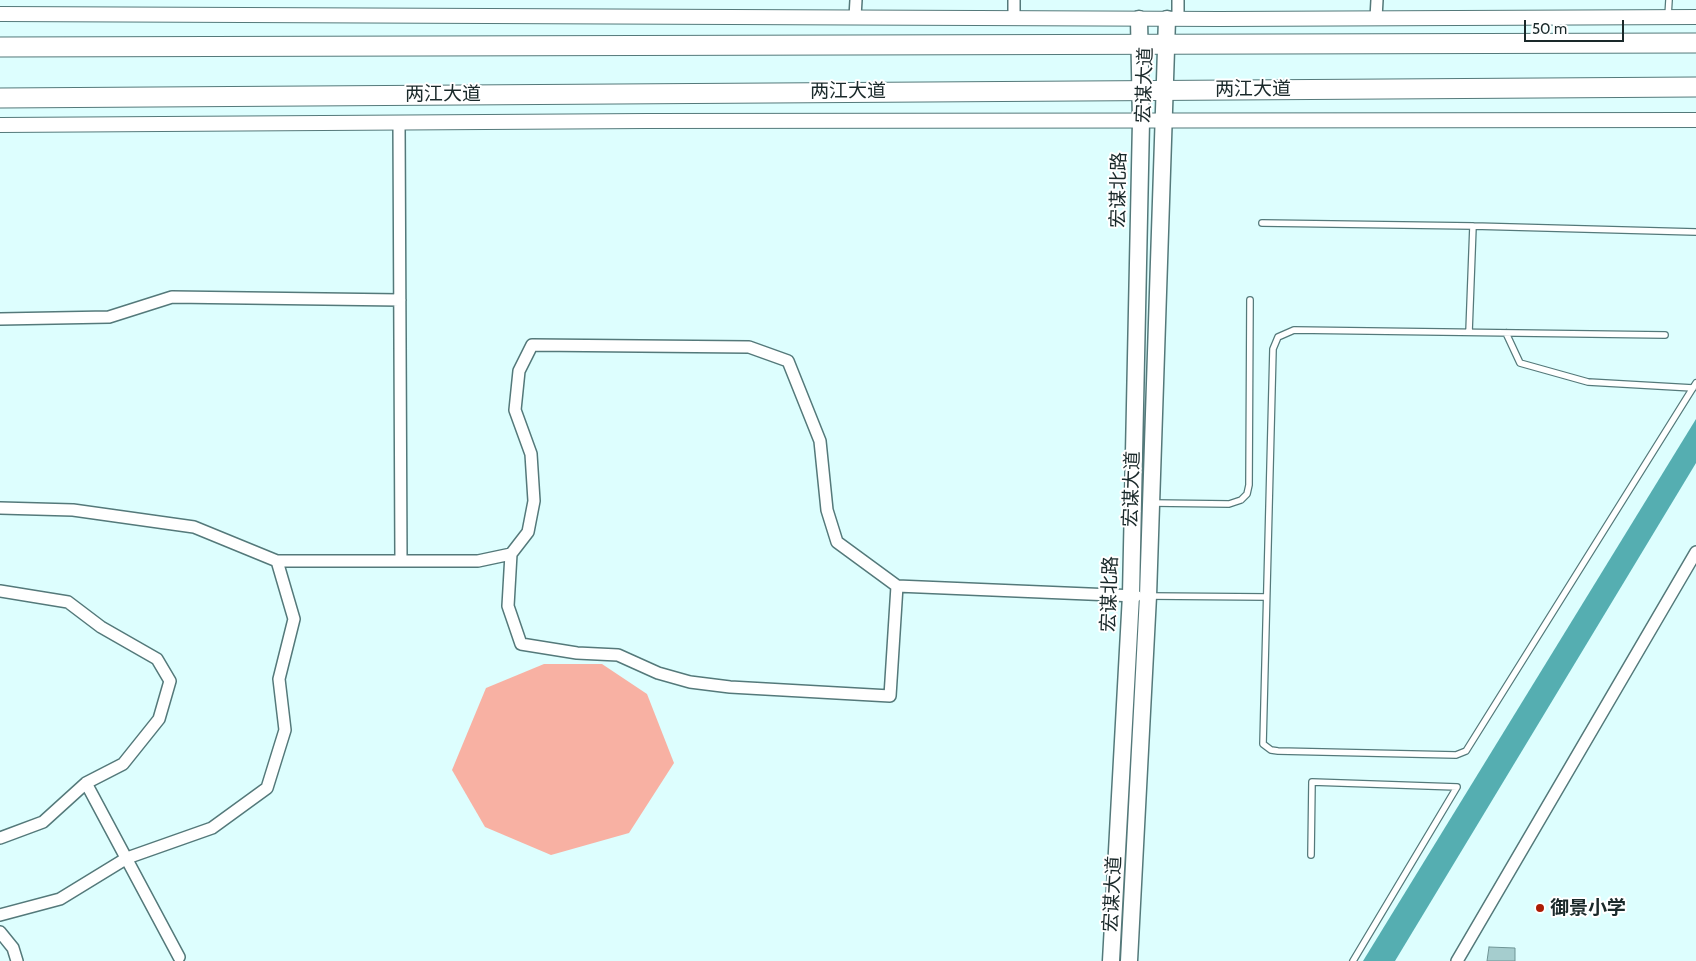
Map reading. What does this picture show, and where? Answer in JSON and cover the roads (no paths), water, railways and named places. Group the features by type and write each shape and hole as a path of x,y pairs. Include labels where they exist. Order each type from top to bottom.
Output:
{"highway":[{"path":"0,48 1696,43"},
{"name":"两江大道","path":"0,98 1140,89 1696,87"}],"main road":[{"name":"宏谋北路","path":"1111,961 1131,595 1141,121 1139,19"},
{"name":"宏谋大道","path":"1130,961 1148,596 1166,44 1172,19"}],"street":[{"path":"856,0 856,17"},
{"path":"1014,0 1014,18"},
{"path":"1172,19 1178,0"},
{"path":"1376,18 1377,0"},
{"path":"0,14 1139,19 1696,17"},
{"path":"0,125 1696,120"},
{"path":"399,123 401,561"},
{"path":"0,319 109,317 172,297 400,300"},
{"path":"897,586 890,696 730,687 690,682 658,673 618,655 576,653 521,644 508,606 511,554 528,532 534,501 531,454 515,410 519,371 532,345 749,347 788,362 820,441 827,510 837,542 897,586 1148,596"},
{"path":"0,508 73,510 194,527 277,561 478,561 511,554"},
{"path":"1456,961 1696,552"},
{"path":"0,915 60,899 127,858 212,828 267,788 285,730 279,679 294,619 277,561"},
{"path":"0,591 68,602 101,627 157,659 170,681 159,719 123,764 86,783 43,822 0,838"},
{"path":"86,783 179,957"},
{"path":"0,932 13,948 17,961"}],"lane":[{"path":"1668,18 1669,0"},
{"path":"1262,223 1696,232"},
{"path":"1469,332 1473,226"},
{"path":"1151,503 1229,504 1240,500 1247,494 1249,485 1250,300"},
{"path":"1506,333 1520,363 1588,382 1694,386 1472,743 1462,754 1278,751 1266,747 1262,740 1273,349 1278,338 1294,330 1665,335"},
{"path":"1148,596 1266,597"},
{"path":"1311,856 1312,782 1457,787 1353,961"}],"water":[{"path":"1696,419 1696,463 1395,961 1363,961"}],"place":[{"name":"御景小学","path":"1540,908"}]}
